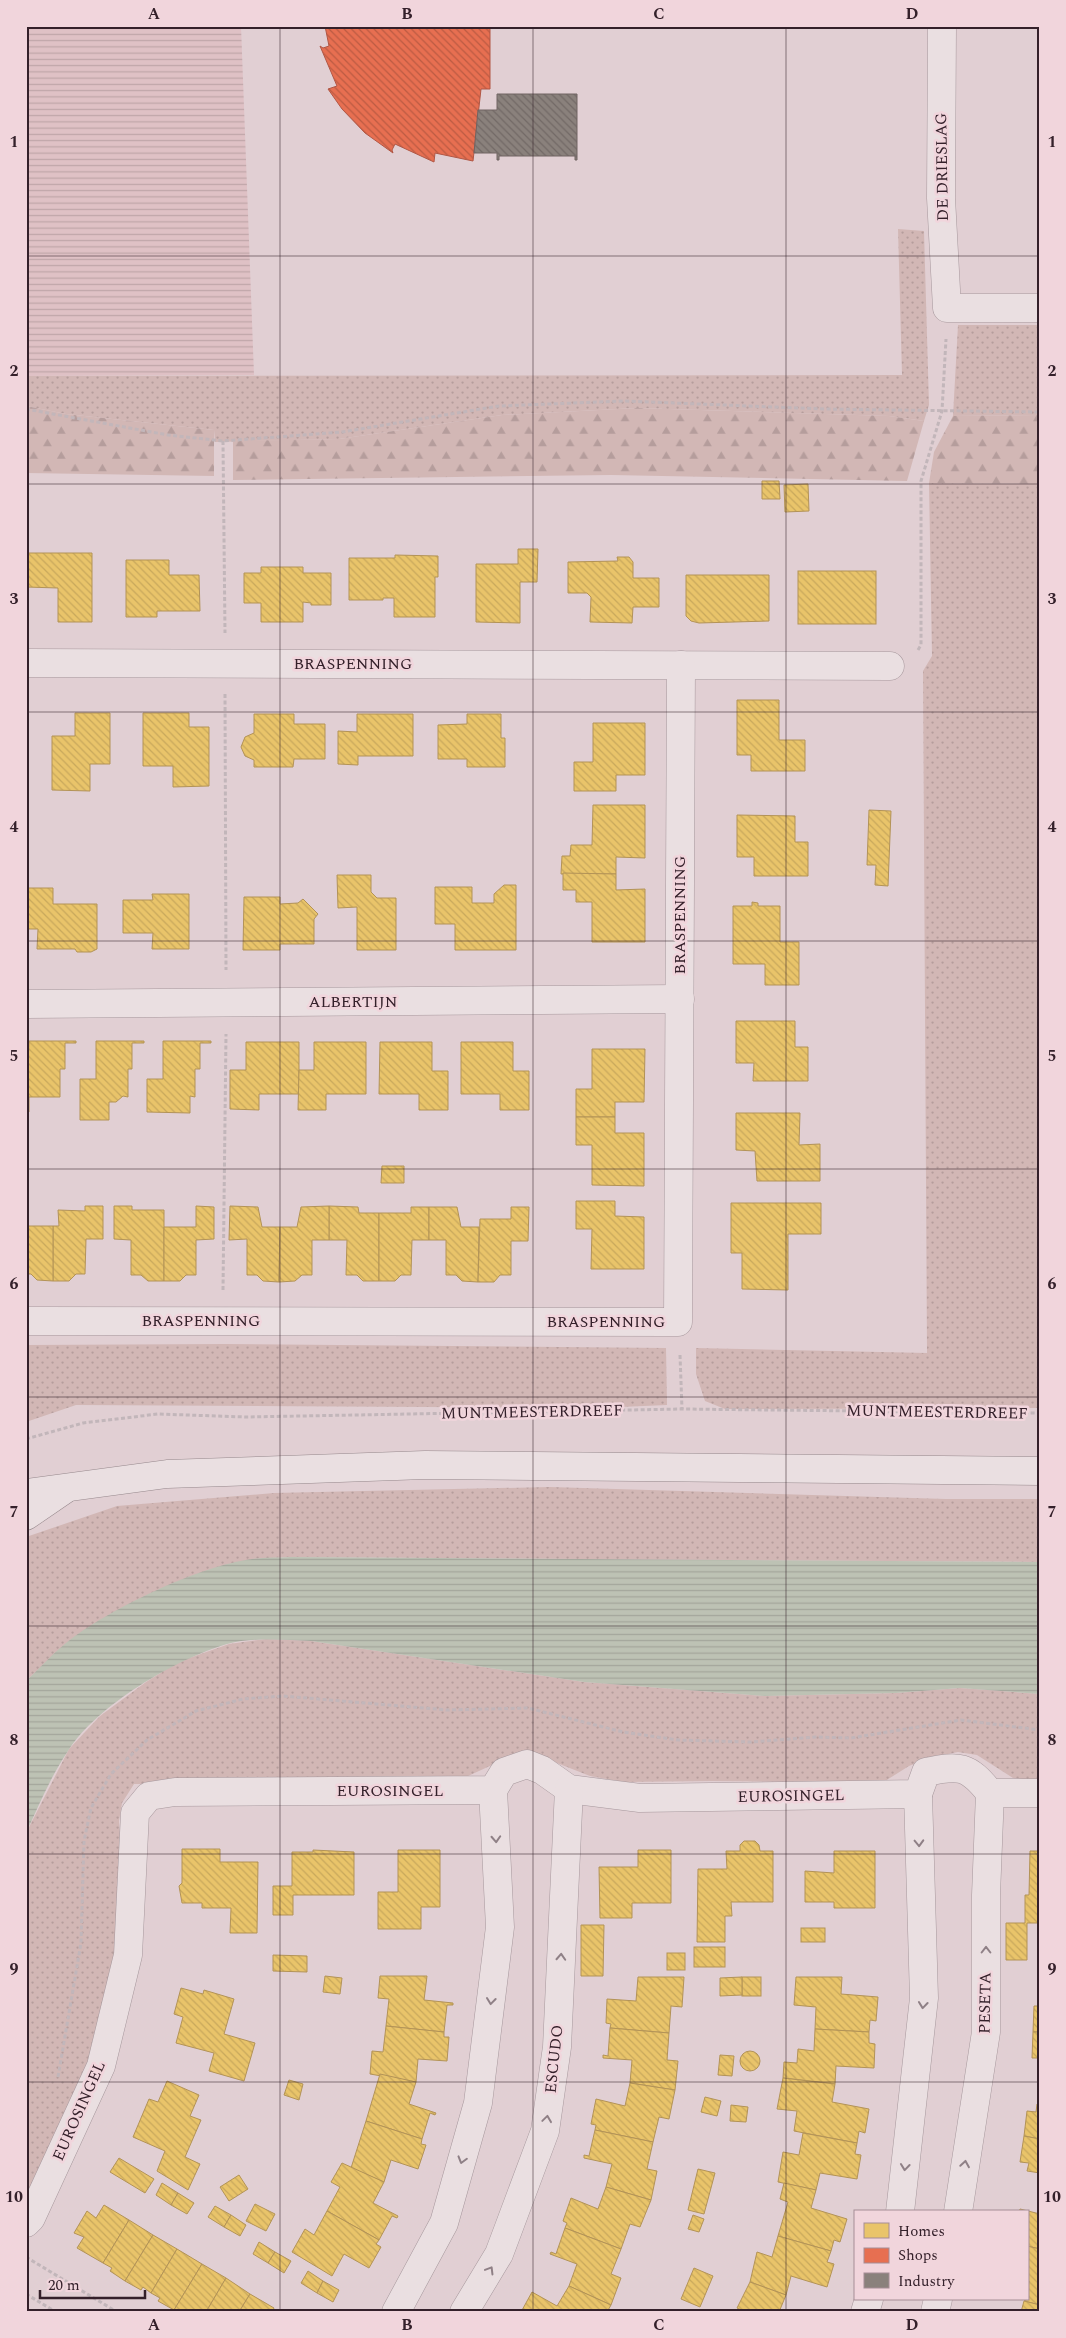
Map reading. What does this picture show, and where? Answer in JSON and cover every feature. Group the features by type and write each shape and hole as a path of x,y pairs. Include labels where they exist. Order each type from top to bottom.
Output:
{"street":[{"name":"DE DRIESLAG","path":"942,26 941,198 947,308"},
{"path":"947,308 1040,308"},
{"name":"BRASPENNING","path":"26,663 890,666"},
{"name":"BRASPENNING","path":"26,1321 678,1322 681,665"},
{"name":"ALBERTIJN","path":"26,1004 680,999"},
{"path":"26,1492 167,1474 425,1465 1040,1471"},
{"path":"26,1516 66,1488"},
{"name":"EUROSINGEL","path":"26,2223 31,2218 101,2066 128,1955 135,1813 149,1796 175,1792 494,1790 504,1772 527,1764 542,1770 569,1788 640,1798 918,1794"},
{"path":"900,2210 924,1998 918,1794 926,1772 952,1767 976,1775 990,1793 1040,1793"},
{"name":"ESCUDO","path":"464,2312 499,2254 545,2131 557,2047 569,1788"},
{"path":"396,2312 444,2223 478,2103 500,1927 494,1790"},
{"name":"PESETA","path":"958,2210 986,2032 986,1895 990,1793"},
{"path":"865,2312 869,2300"}],"path":[{"path":"890,666 913,658 921,645 921,481 942,411 947,308"},
{"path":"26,409 168,435 223,441 342,432 499,406 624,401 824,409 1040,412"},
{"path":"222,1321 226,1003 223,441"},
{"path":"678,1322 682,1409"},
{"name":"MUNTMEESTERDREEF","path":"26,1439 83,1423 158,1414 246,1418 682,1409 1040,1413"},
{"path":"26,2257 117,2312"},
{"path":"26,2294 56,2312"}],"shaded area":[{"path":"26,26 241,26 254,375 26,376"},
{"path":"257,1558 1040,1562 1040,1694 960,1688 896,1693 764,1696 584,1682 311,1641 248,1640 227,1644 207,1651 162,1672 139,1686 98,1717 81,1734 56,1770 26,1833 26,1681 71,1639 133,1601 183,1579 231,1563"}],"green space":[{"path":"898,229 924,231 929,405 924,421 889,416 637,408 502,415 339,439 215,442 214,430 66,414 26,406 26,376 902,375"},
{"path":"958,325 1040,325 1040,415 953,416"},
{"path":"26,406 66,414 214,430 214,476 26,473"},
{"path":"637,408 889,416 924,421 907,481 611,475 233,480 233,441 339,439 502,415"},
{"path":"1040,415 1040,484 929,483 934,452 953,416"},
{"path":"929,483 1040,484 1040,1408 725,1409 705,1401 696,1374 696,1348 927,1353 923,671 932,656"},
{"path":"225,1344 666,1348 667,1405 597,1408 76,1405 26,1422 26,1345"},
{"path":"550,1487 946,1499 1040,1499 1040,1562 290,1557 252,1559 70,1640 26,1681 26,1537 117,1506 274,1493"},
{"path":"266,1639 311,1641 584,1682 764,1696 896,1693 960,1688 1040,1694 1040,1781 1013,1778 977,1755 958,1752 932,1757 909,1766 882,1783 624,1782 590,1776 534,1754 503,1760 455,1782 134,1784 122,1803 119,1821 121,1853 116,1958 81,2090 32,2185 26,2191 26,1833 69,1749 100,1716 146,1682 178,1662 229,1644"}],"building: Homes":[{"path":"762,481 779,481 780,499 762,499"},
{"path":"808,484 809,511 785,512 784,485"},
{"path":"518,549 538,549 537,582 520,582 520,623 476,622 476,564 518,564"},
{"path":"26,553 92,553 92,622 58,622 58,588 26,587"},
{"path":"395,555 438,556 438,577 435,577 435,617 394,617 394,598 383,598 383,600 349,600 349,558 395,558"},
{"path":"617,557 629,557 633,562 633,578 659,578 659,607 633,607 632,623 590,622 591,597 587,593 568,593 568,562 618,561"},
{"path":"126,560 169,560 169,575 199,575 200,611 157,611 157,617 126,617"},
{"path":"261,567 303,567 303,573 331,573 331,605 311,605 311,603 303,602 303,622 261,622 261,603 244,603 244,573 261,573"},
{"path":"798,571 876,571 876,624 798,624"},
{"path":"686,575 769,575 769,621 699,623 691,621 686,616"},
{"path":"737,700 779,700 779,740 805,740 805,771 751,771 751,755 737,755"},
{"path":"75,713 110,713 110,764 90,764 90,791 52,790 52,736 75,736"},
{"path":"143,713 189,713 189,727 209,727 209,786 173,787 173,766 143,766"},
{"path":"254,714 294,714 294,724 325,724 325,759 294,759 293,767 254,767 254,760 245,756 241,747 245,737 254,733"},
{"path":"357,714 413,714 413,756 358,756 358,765 338,764 338,731 357,732"},
{"path":"467,714 501,714 501,738 505,738 505,767 467,767 467,759 438,759 438,725 467,724"},
{"path":"593,723 645,723 645,775 616,775 616,791 574,791 574,762 593,762"},
{"path":"593,805 645,805 645,858 616,857 616,874 561,874 562,856 570,856 571,845 592,845"},
{"path":"869,810 891,811 888,886 875,885 876,865 867,865"},
{"path":"737,815 795,816 795,842 808,842 808,876 754,876 754,857 737,857"},
{"path":"563,873 616,874 616,890 645,889 645,942 592,942 592,902 576,902 576,890 563,890"},
{"path":"337,875 371,875 371,892 377,898 396,898 396,950 357,950 357,907 338,908"},
{"path":"504,885 516,885 516,950 455,950 455,924 435,924 435,887 472,887 472,903 494,903 494,894"},
{"path":"26,888 53,888 53,904 97,904 97,949 91,952 77,952 75,949 37,949 38,929 26,929"},
{"path":"152,894 189,894 189,949 152,949 153,933 123,933 123,900 153,900"},
{"path":"244,897 280,897 280,904 298,903 303,899 318,914 314,919 314,944 280,944 280,950 243,950"},
{"path":"752,902 758,903 758,906 780,906 780,942 799,942 799,985 765,985 765,964 733,964 733,906 752,906"},
{"path":"736,1021 795,1021 795,1047 808,1047 808,1081 753,1081 754,1063 736,1063"},
{"path":"29,1041 76,1041 76,1043 65,1043 65,1069 60,1069 60,1097 29,1097 29,1112 26,1112"},
{"path":"96,1041 144,1041 144,1043 132,1043 132,1069 128,1069 128,1097 123,1096 116,1102 109,1102 109,1120 80,1120 80,1079 96,1079"},
{"path":"163,1041 211,1041 211,1043 200,1043 200,1069 195,1069 195,1097 190,1096 190,1113 147,1112 147,1079 163,1079"},
{"path":"246,1042 299,1042 299,1094 259,1094 259,1110 230,1109 230,1070 246,1070"},
{"path":"314,1042 366,1042 366,1094 326,1094 326,1110 298,1110 299,1070 314,1070"},
{"path":"380,1042 432,1042 432,1071 448,1071 448,1110 419,1110 419,1094 379,1094"},
{"path":"461,1042 513,1042 513,1071 529,1071 529,1110 500,1110 500,1094 461,1094"},
{"path":"592,1049 645,1049 644,1102 615,1102 615,1117 576,1117 576,1089 592,1089"},
{"path":"736,1113 800,1113 799,1145 820,1144 820,1181 757,1181 755,1151 736,1150"},
{"path":"576,1117 615,1117 615,1133 644,1133 644,1186 592,1185 592,1145 576,1145"},
{"path":"382,1166 404,1166 404,1183 381,1183"},
{"path":"576,1201 615,1201 615,1216 644,1217 644,1269 591,1269 592,1229 576,1229"},
{"path":"731,1203 821,1203 821,1234 788,1234 788,1290 742,1289 742,1253 731,1253"},
{"path":"85,1206 103,1206 103,1239 86,1239 85,1274 76,1274 69,1281 53,1281 53,1226 59,1226 58,1210 85,1211"},
{"path":"114,1206 132,1206 132,1210 164,1210 164,1281 148,1281 141,1275 131,1275 131,1240 114,1239"},
{"path":"196,1206 214,1207 214,1239 196,1240 196,1275 186,1275 180,1281 164,1281 164,1227 196,1227"},
{"path":"230,1206 258,1207 262,1227 280,1227 279,1282 263,1281 257,1275 247,1275 247,1239 229,1240"},
{"path":"329,1206 358,1207 359,1213 379,1213 379,1281 363,1281 357,1275 346,1275 347,1240 329,1240"},
{"path":"329,1206 329,1240 312,1240 312,1275 302,1275 295,1281 279,1282 280,1227 297,1227 301,1207"},
{"path":"411,1207 429,1207 429,1240 412,1240 411,1275 401,1275 395,1281 379,1281 379,1213 411,1213"},
{"path":"429,1207 457,1207 461,1227 479,1227 478,1282 462,1281 456,1275 446,1275 446,1240 429,1240"},
{"path":"511,1207 529,1207 528,1241 511,1241 511,1275 500,1275 494,1282 478,1282 480,1219 511,1219"},
{"path":"26,1226 53,1226 53,1281 37,1280 31,1274 26,1274"},
{"path":"744,1841 755,1841 759,1845 760,1851 773,1851 773,1902 731,1902 732,1916 725,1916 725,1942 697,1942 698,1869 727,1869 726,1851 740,1851 740,1845"},
{"path":"182,1849 220,1849 220,1862 258,1862 257,1933 230,1933 231,1908 202,1908 202,1903 182,1903 179,1886 182,1883"},
{"path":"313,1850 354,1852 354,1895 293,1895 293,1915 273,1915 273,1886 292,1886 292,1852 313,1852"},
{"path":"398,1850 440,1850 440,1907 421,1907 421,1929 378,1929 378,1892 398,1892"},
{"path":"638,1850 671,1850 671,1903 632,1903 632,1918 600,1918 599,1867 638,1867"},
{"path":"834,1851 875,1851 875,1908 834,1908 834,1902 805,1902 805,1871 834,1873"},
{"path":"1030,1851 1040,1851 1040,1923 1027,1923 1027,1960 1006,1960 1006,1923 1025,1923 1025,1895 1029,1895"},
{"path":"581,1925 604,1925 603,1976 581,1976"},
{"path":"801,1928 825,1928 825,1942 801,1942"},
{"path":"694,1947 725,1947 725,1967 694,1967"},
{"path":"667,1953 685,1953 685,1970 667,1970"},
{"path":"273,1955 307,1956 307,1972 273,1971"},
{"path":"325,1976 342,1978 340,1994 323,1992"},
{"path":"380,1976 427,1976 424,2000 453,2003 453,2005 447,2005 444,2032 386,2026 389,1999 378,1998"},
{"path":"638,1977 684,1977 682,2007 671,2006 669,2033 610,2028 611,2024 606,2023 607,1999 636,2001"},
{"path":"742,1977 761,1977 761,1996 742,1996"},
{"path":"742,1977 742,1995 720,1996 720,1978"},
{"path":"796,1977 842,1977 841,1994 878,1997 876,2021 870,2020 869,2032 815,2029 816,2007 794,2005"},
{"path":"181,1988 203,1994 204,1990 234,1999 224,2034 255,2043 244,2081 209,2071 214,2053 176,2043 183,2017 174,2014"},
{"path":"1034,2006 1040,2006 1040,2032 1033,2032"},
{"path":"386,2026 444,2032 444,2037 449,2037 447,2061 418,2059 416,2082 370,2074 372,2051 383,2052"},
{"path":"610,2028 669,2033 667,2060 678,2061 675,2090 630,2083 632,2060 603,2058 603,2055 608,2056"},
{"path":"815,2029 869,2032 869,2043 875,2044 874,2068 836,2066 835,2084 783,2078 784,2062 797,2063 798,2049 814,2051"},
{"path":"1033,2032 1040,2032 1040,2058 1032,2058"},
{"path":"746,2051 754,2051 760,2057 760,2065 754,2071 746,2071 740,2065 740,2057"},
{"path":"720,2055 734,2056 732,2076 718,2075"},
{"path":"380,2074 416,2082 409,2104 436,2113 435,2115 430,2113 422,2139 366,2121"},
{"path":"783,2078 835,2084 832,2102 869,2109 865,2133 859,2131 857,2143 794,2131 797,2111 777,2109"},
{"path":"289,2080 303,2084 299,2100 284,2095"},
{"path":"167,2081 199,2095 190,2116 201,2120 185,2157 200,2164 188,2190 157,2171 165,2151 133,2137 149,2099 158,2102"},
{"path":"630,2083 675,2090 669,2119 659,2117 653,2142 595,2130 596,2125 591,2124 596,2099 625,2106"},
{"path":"705,2097 721,2101 717,2116 701,2112"},
{"path":"1037,2104 1040,2104 1040,2139 1024,2136 1027,2111 1036,2112"},
{"path":"731,2105 748,2107 746,2122 730,2121"},
{"path":"366,2121 422,2139 421,2144 426,2145 418,2169 391,2160 384,2182 351,2168"},
{"path":"595,2130 653,2142 647,2169 657,2171 651,2200 606,2187 612,2164 584,2158 584,2155 589,2156"},
{"path":"803,2133 857,2143 855,2154 861,2155 857,2179 820,2173 816,2190 778,2182 783,2152 799,2155"},
{"path":"1024,2136 1040,2139 1040,2173 1027,2171 1029,2163 1020,2162"},
{"path":"119,2158 154,2179 145,2193 110,2172"},
{"path":"342,2163 384,2182 373,2203 398,2216 397,2218 392,2216 379,2240 327,2211 340,2187 331,2182"},
{"path":"698,2169 715,2173 704,2214 688,2210"},
{"path":"239,2175 248,2189 229,2201 220,2187"},
{"path":"162,2183 178,2193 171,2205 156,2195"},
{"path":"784,2183 816,2190 811,2208 847,2219 840,2242 834,2240 831,2251 778,2236 788,2202 780,2199"},
{"path":"606,2187 651,2200 640,2227 630,2224 621,2249 565,2228 567,2223 563,2221 571,2198 598,2209"},
{"path":"178,2193 194,2203 187,2214 171,2205"},
{"path":"255,2204 275,2214 266,2231 246,2221"},
{"path":"104,2205 129,2220 103,2263 77,2248 84,2237 74,2233 87,2211 96,2218"},
{"path":"215,2206 231,2215 224,2227 208,2217"},
{"path":"327,2211 379,2240 376,2244 381,2247 369,2268 344,2254 332,2276 292,2252 305,2229 314,2235"},
{"path":"1028,2211 1040,2214 1040,2249 1028,2246"},
{"path":"231,2215 246,2225 240,2236 224,2227"},
{"path":"693,2215 704,2219 699,2232 688,2229"},
{"path":"129,2220 153,2235 125,2281 110,2271 112,2268 103,2263"},
{"path":"565,2228 621,2249 611,2274 621,2278 611,2305 569,2286 577,2264 550,2254 551,2252 556,2254"},
{"path":"153,2235 177,2249 151,2293 143,2287 141,2290 125,2281"},
{"path":"778,2236 831,2251 827,2262 834,2264 827,2287 791,2276 786,2295 750,2282 757,2252 772,2257"},
{"path":"259,2242 275,2252 268,2263 253,2254"},
{"path":"1028,2246 1040,2249 1040,2305 1024,2301 1028,2300"},
{"path":"177,2249 202,2264 174,2310 158,2301 160,2298 151,2293"},
{"path":"275,2252 291,2261 284,2273 268,2263"},
{"path":"202,2264 226,2278 206,2312 177,2312 174,2310"},
{"path":"694,2268 713,2276 700,2307 681,2299"},
{"path":"308,2271 323,2281 317,2293 301,2283"},
{"path":"226,2278 250,2294 239,2312 206,2312"},
{"path":"323,2281 339,2290 333,2302 317,2293"},
{"path":"750,2282 786,2295 779,2312 745,2312 737,2308"},
{"path":"569,2286 611,2305 607,2312 521,2312 532,2292 557,2306"},
{"path":"250,2294 274,2308 272,2312 239,2312"},
{"path":"1024,2301 1040,2305 1040,2312 1021,2312"}],"building: Shops":[{"path":"325,26 490,26 490,89 481,89 473,161 435,153 434,162 395,144 392,150 393,153 365,133 342,109 328,89 337,86 320,46 323,48 329,46"}],"building: Industry":[{"path":"497,94 577,94 577,160 575,160 575,156 499,156 499,160 497,160 497,153 474,153 478,110 497,110"}]}
